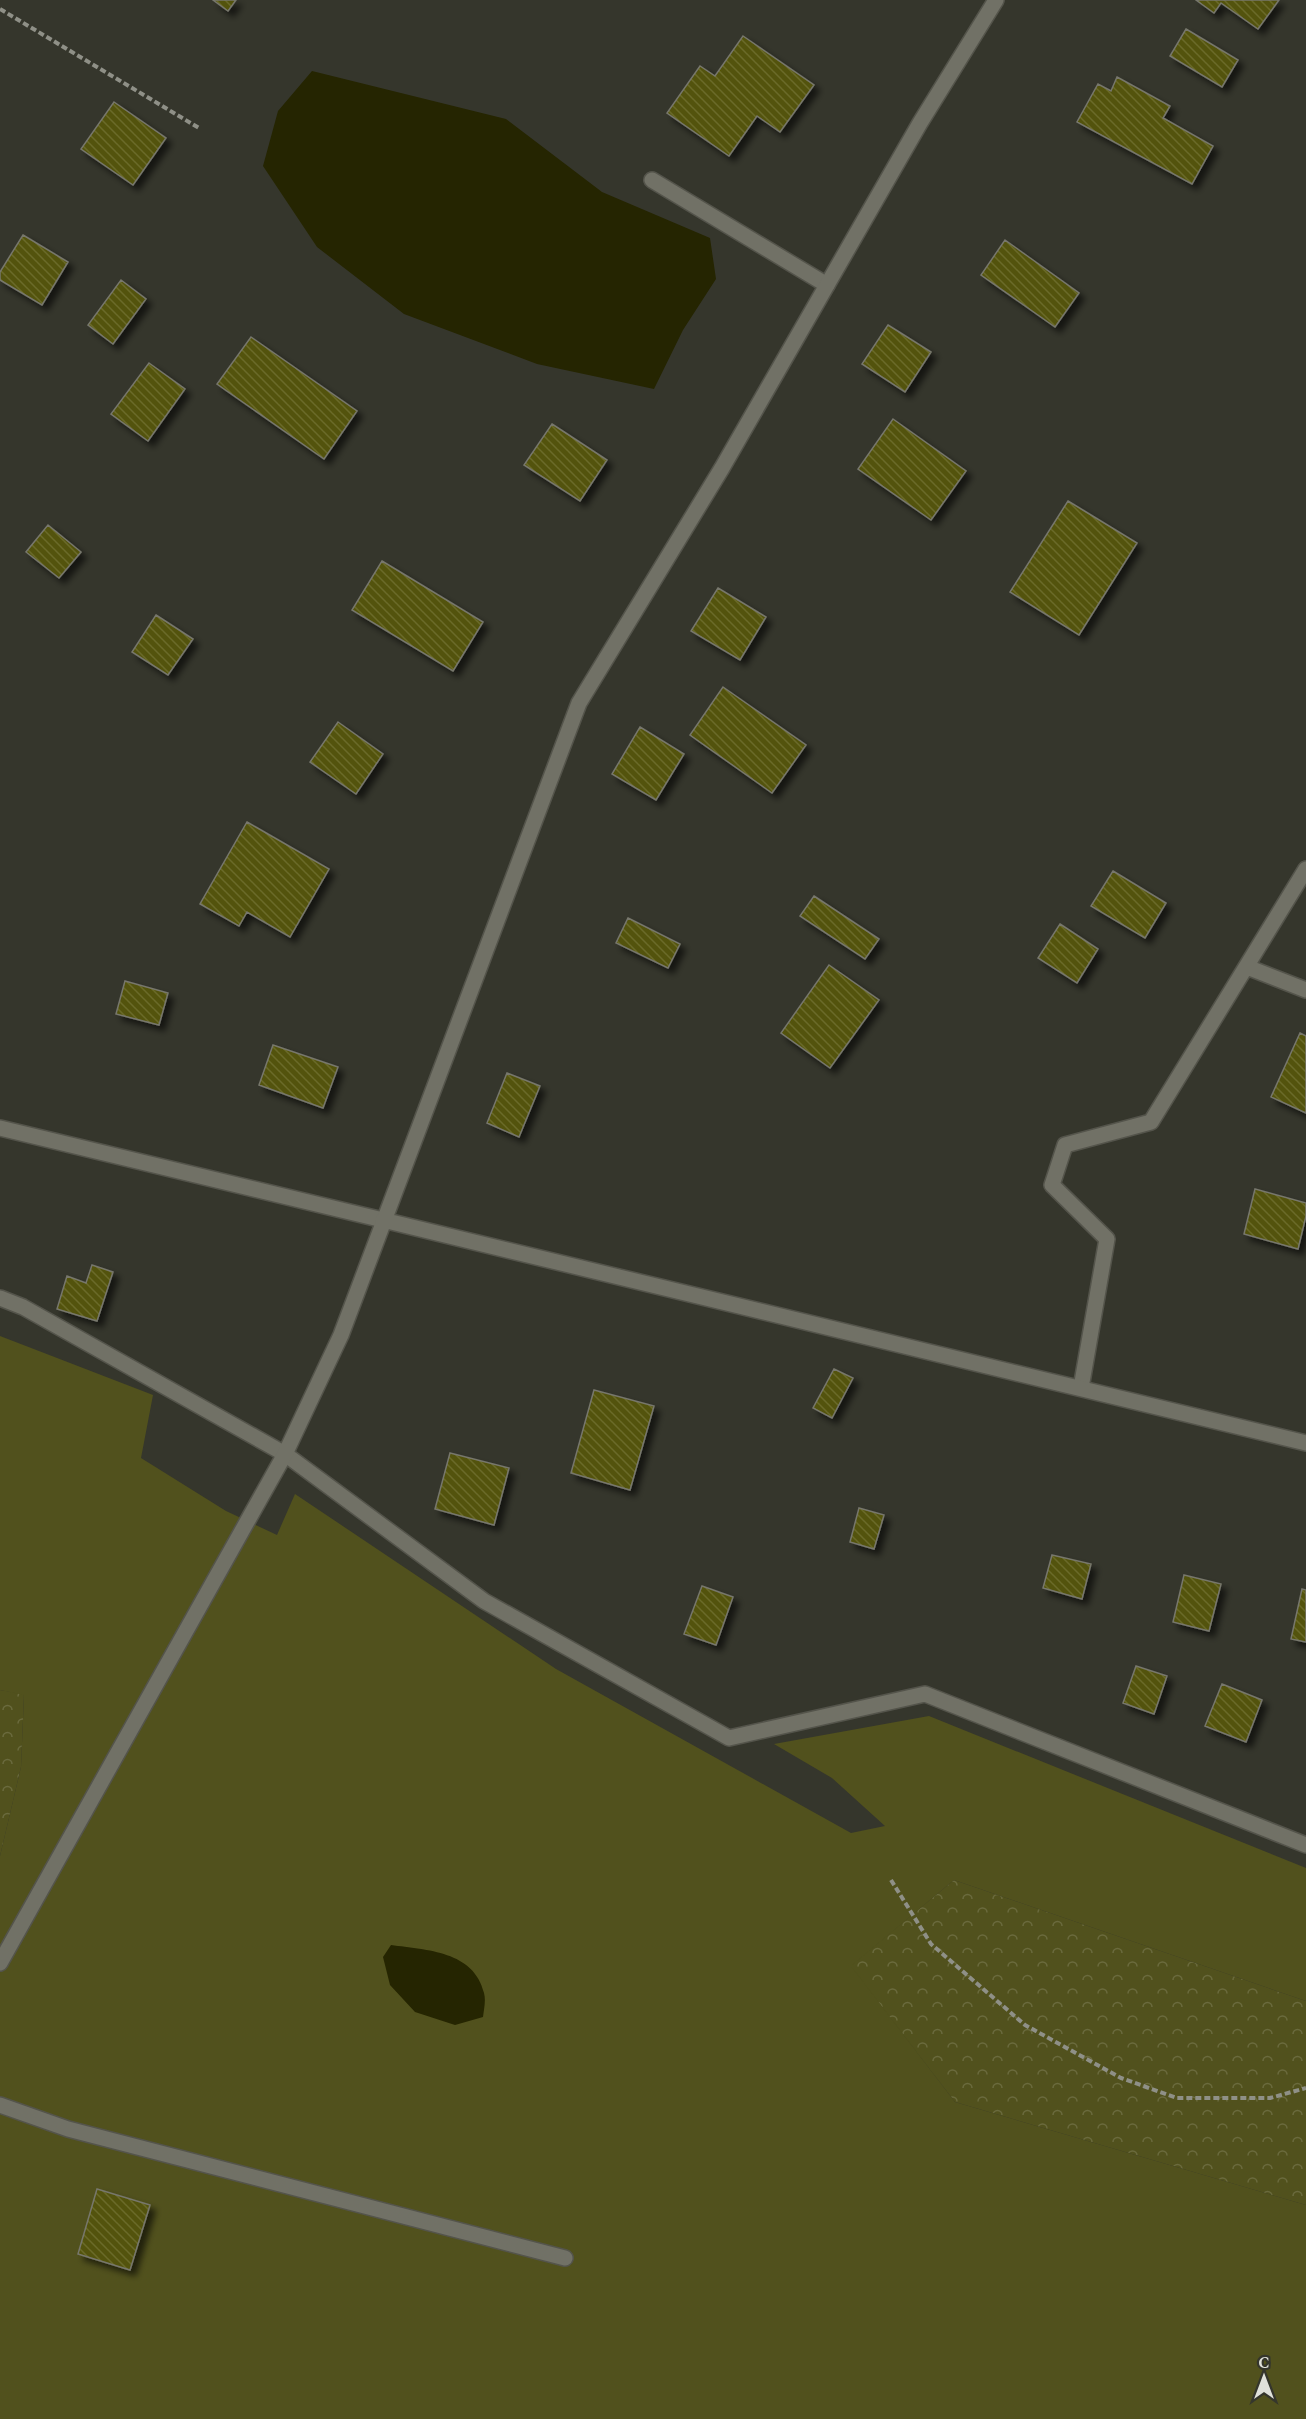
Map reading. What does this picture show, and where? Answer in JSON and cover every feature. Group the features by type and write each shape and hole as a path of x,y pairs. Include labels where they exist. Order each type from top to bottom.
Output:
{"street":[{"path":"0,1963 285,1454 341,1335 579,703 722,468 920,123 996,0"},
{"path":"652,180 827,285"},
{"path":"1081,1388 1107,1239 1052,1185 1065,1144 1151,1122 1306,868"},
{"path":"1247,967 1306,990"},
{"path":"0,1128 1306,1443"},
{"path":"0,1298 23,1307 285,1454 484,1601 729,1738 925,1694 1306,1845"},
{"path":"0,2105 68,2129 565,2258"}],"path":[{"path":"0,9 198,128"},
{"path":"891,1880 931,1944 1025,2025 1121,2078 1178,2098 1270,2098 1306,2088"}],"green space":[{"path":"0,1336 153,1395 141,1458 226,1511 277,1535 295,1494 556,1669 851,1833 885,1826 832,1778 774,1744 929,1716 1306,1868 1306,2001 954,1880 851,1966 955,2102 1306,2205 1306,2419 0,2419 0,1856 21,1767 24,1695 0,1690"},
{"path":"0,1690 24,1694 21,1767 0,1856"},
{"path":"954,1880 1306,2001 1306,2205 955,2102 850,1966"}],"shaded area":[{"path":"312,71 506,119 602,192 710,238 716,279 683,330 654,389 537,364 404,314 317,247 263,166 278,111"},
{"path":"391,1945 434,1951 460,1961 470,1968 479,1979 484,1993 483,2017 455,2025 415,2012 390,1985 383,1957"}],"building":[{"path":"213,0 236,0 228,11"},
{"path":"1196,0 1279,0 1258,29 1221,3 1214,13"},
{"path":"1186,29 1238,60 1222,87 1170,56"},
{"path":"743,36 814,85 780,132 757,116 729,156 667,113 700,66 715,76"},
{"path":"1117,77 1170,106 1163,118 1213,146 1192,184 1077,122 1098,84 1111,91"},
{"path":"114,102 166,138 133,185 81,149"},
{"path":"23,235 68,262 42,305 0,280 0,272"},
{"path":"1005,240 1079,293 1055,327 981,275"},
{"path":"121,280 146,299 113,344 88,325"},
{"path":"888,325 931,352 905,392 862,364"},
{"path":"251,337 357,411 324,459 217,384"},
{"path":"149,363 185,389 148,441 111,414"},
{"path":"893,419 966,471 931,520 858,469"},
{"path":"552,424 607,460 580,501 524,465"},
{"path":"1068,501 1137,543 1079,635 1010,592"},
{"path":"48,525 81,552 59,578 26,552"},
{"path":"382,561 483,622 453,671 352,610"},
{"path":"718,588 766,617 740,660 691,631"},
{"path":"156,615 193,639 168,675 132,652"},
{"path":"723,687 806,745 772,793 690,735"},
{"path":"338,722 383,754 356,794 310,762"},
{"path":"640,727 684,754 656,800 612,774"},
{"path":"247,822 329,869 290,937 247,912 239,926 200,904"},
{"path":"1113,871 1166,903 1145,938 1091,906"},
{"path":"814,896 879,939 865,959 800,916"},
{"path":"628,918 680,944 668,968 616,943"},
{"path":"1060,924 1098,949 1077,983 1038,958"},
{"path":"829,965 879,1000 830,1068 781,1033"},
{"path":"125,981 168,993 159,1025 116,1014"},
{"path":"1300,1033 1306,1036 1306,1113 1271,1097"},
{"path":"273,1045 338,1067 323,1108 259,1085"},
{"path":"507,1073 540,1086 519,1137 487,1123"},
{"path":"1255,1189 1306,1203 1306,1216 1298,1249 1244,1234"},
{"path":"92,1265 113,1272 97,1321 57,1309 67,1276 86,1283"},
{"path":"834,1369 853,1378 832,1418 813,1408"},
{"path":"594,1390 654,1406 630,1490 571,1473"},
{"path":"450,1453 509,1468 494,1525 435,1509"},
{"path":"859,1508 884,1515 874,1549 850,1542"},
{"path":"1052,1555 1091,1564 1082,1599 1043,1588"},
{"path":"1184,1575 1221,1584 1209,1631 1173,1622"},
{"path":"702,1586 733,1597 716,1645 684,1634"},
{"path":"1302,1589 1306,1590 1306,1642 1291,1639"},
{"path":"1136,1666 1167,1676 1154,1714 1123,1703"},
{"path":"1222,1684 1262,1700 1246,1742 1205,1726"},
{"path":"97,2189 150,2205 130,2270 78,2254"}]}
